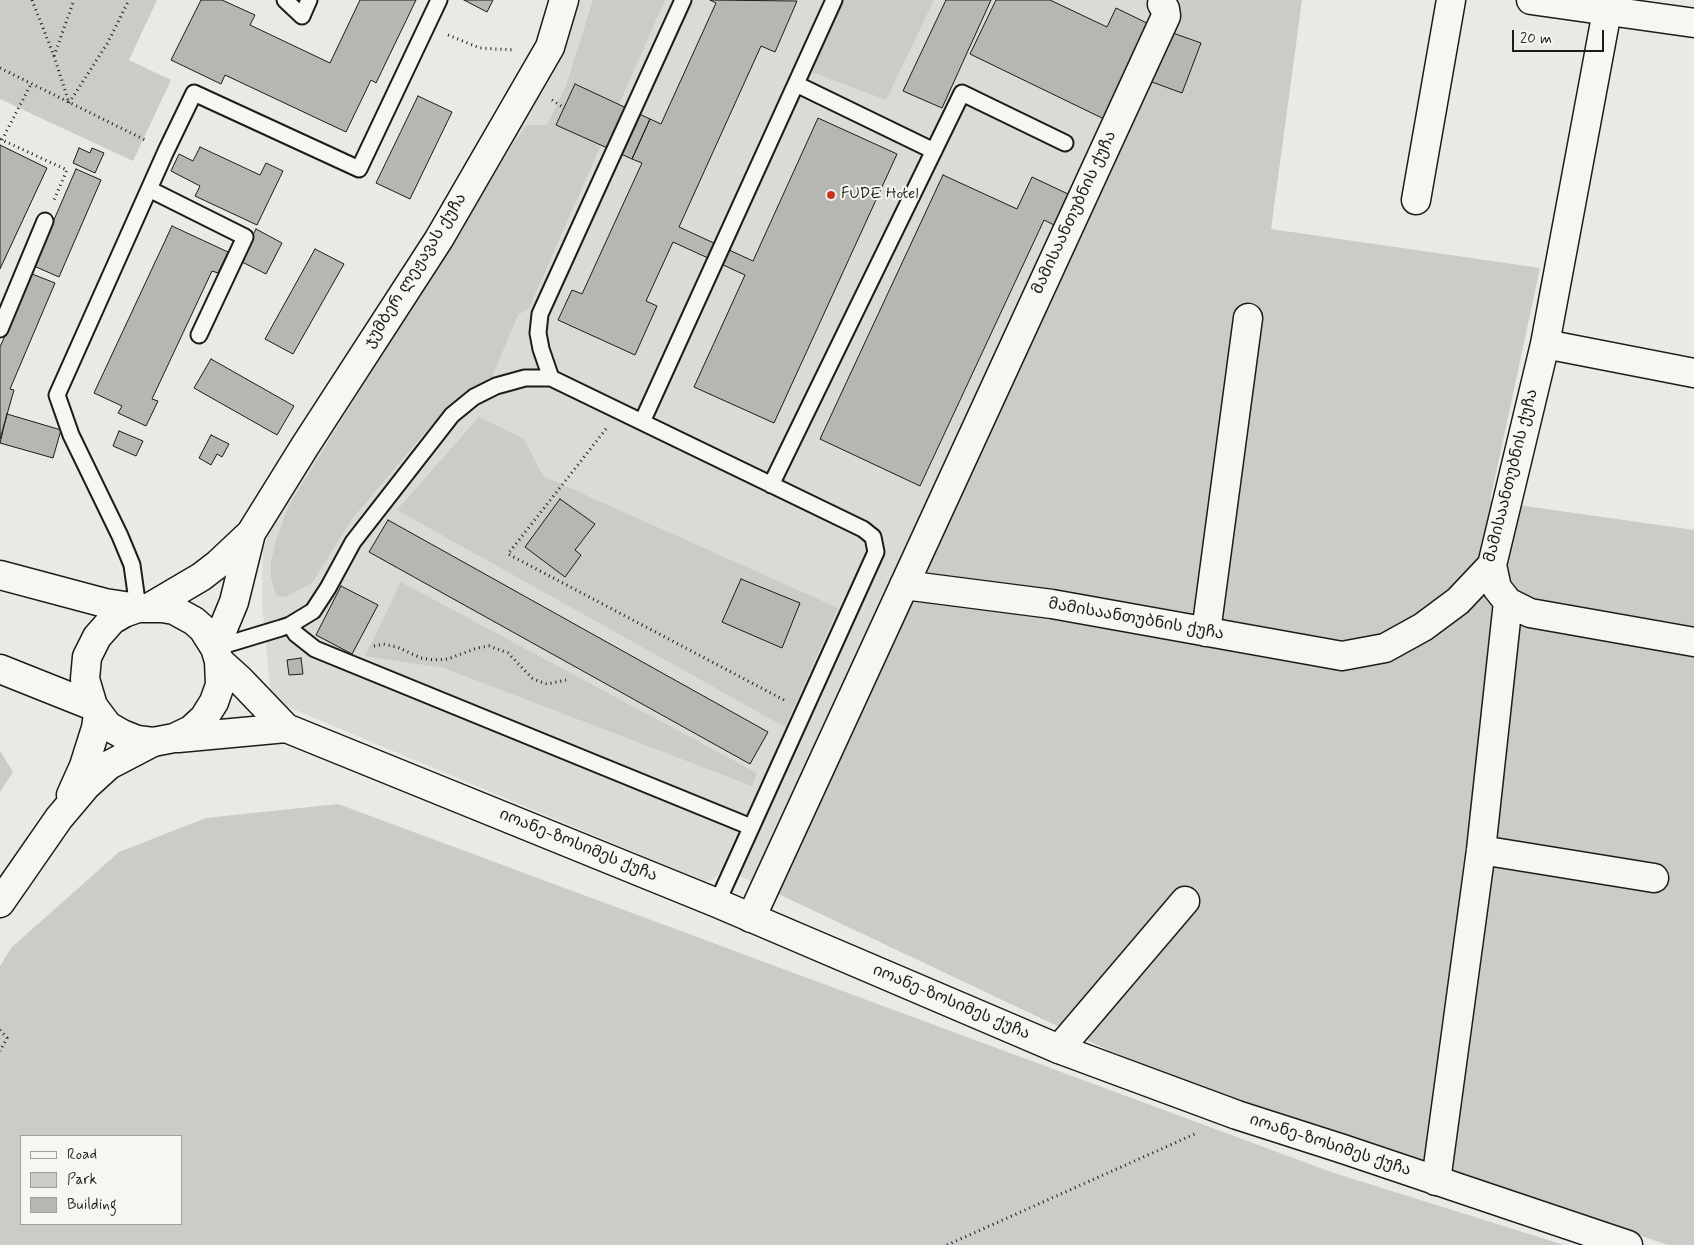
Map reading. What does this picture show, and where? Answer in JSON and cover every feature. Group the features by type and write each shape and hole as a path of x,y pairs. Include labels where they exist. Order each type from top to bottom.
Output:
{"street":[{"name":"ჯუმბერ ლეჟავას ქუჩა","path":"144,607 201,577 251,533 438,239 550,46 564,0"},
{"path":"1416,200 1451,0"},
{"path":"1532,0 1694,24"},
{"name":"მამისაანთუბნის ქუჩა","path":"751,918 1166,16 1162,4"},
{"name":"მამისაანთუბნის ქუჩა","path":"904,586 1052,604 1342,656 1385,648 1423,627 1458,601 1492,565 1545,344 1607,11"},
{"path":"1206,632 1248,318"},
{"path":"1545,344 1694,373"},
{"name":"ჯუმბერ ლეჟავას ქუჩა","path":"217,655 234,602 251,533"},
{"path":"1492,565 1498,588 1508,602 1530,613 1694,642"},
{"path":"0,575 105,603 162,608 184,614 203,629 217,655 220,685 214,702 204,718 191,730 163,740 109,765 86,786 59,818 0,903"},
{"path":"1436,1181 1481,850 1508,602"},
{"path":"59,818 84,766 96,728 95,710 85,679 87,657 97,637 112,620 124,612 144,607"},
{"name":"იოანე-ზოსიმეს ქუჩა","path":"217,655 286,728 717,903 1059,1049 1237,1115 1628,1245"},
{"path":"0,668 95,710 108,726 122,734 137,740 163,740"},
{"name":"იოანე-ზოსიმეს ქუჩა","path":"163,740 286,728"},
{"path":"1481,850 1654,878"},
{"path":"1059,1049 1184,901"}],"lane":[{"path":"285,0 302,16 310,0"},
{"path":"144,607 132,565 71,435 57,395 194,92 359,169 439,0"},
{"path":"551,378 541,349 538,333 540,314 683,0"},
{"path":"642,422 834,0"},
{"path":"796,84 934,151"},
{"path":"771,484 962,93 1065,142"},
{"path":"149,189 245,237 199,335"},
{"path":"0,329 45,221"},
{"path":"217,655 290,625 313,611 353,542 452,415 474,397 496,386 525,378 551,378 862,529 873,537 876,552 717,903"},
{"path":"290,625 296,634 315,649 751,828"}],"path":[{"path":"32,0 54,56 69,103"},
{"path":"54,56 74,0"},
{"path":"69,103 107,44 129,0"},
{"path":"426,26 480,48 514,50"},
{"path":"0,68 166,151"},
{"path":"31,84 1,139 67,170 45,221"},
{"path":"549,98 564,108"},
{"path":"620,412 508,554 804,711"},
{"path":"344,661 367,647 383,644 397,647 421,658 434,660 448,659 477,648 489,646 508,653 532,678 538,681 547,684 566,680"},
{"path":"0,1030 7,1038 0,1051"},
{"path":"947,1245 1237,1115"}],"shaded area":[{"path":"574,0 1168,0 830,724 751,881 723,869 713,880 703,881 288,707 280,702 270,687 262,603 263,550 277,513"}],"green space":[{"path":"0,0 157,0 129,60 171,80 133,161 0,99"},
{"path":"593,0 665,0 529,308 518,315 492,377 476,386 444,410 352,519 312,583 286,597 276,596 271,578 271,562 277,537 289,505 515,141 527,125 547,125 566,86"},
{"path":"844,0 934,0 886,100 812,72"},
{"path":"1168,0 1302,0 1271,229 1540,268 1490,501 1694,530 1694,1245 1668,1245 1292,1118 1256,1110 1108,1050 751,881 830,724"},
{"path":"479,417 524,439 543,476 838,608 785,727 397,510"},
{"path":"401,582 757,773 752,786 444,668 365,656"},
{"path":"0,751 13,772 0,792"},
{"path":"338,804 1331,1172 1564,1245 0,1245 0,966 12,947 119,852 206,818"}],"building":[{"path":"201,0 222,0 255,15 250,25 330,63 360,0 416,0 376,83 371,80 346,132 225,75 221,84 171,60"},
{"path":"464,0 493,0 487,12"},
{"name":"FUDE Hotel","path":"710,0 797,1 775,52 761,46 679,227 753,261 818,118 897,154 774,423 694,387 745,275 673,242 646,301 657,306 635,355 558,320 572,290 582,294 642,163 632,159 650,119 661,124 716,3"},
{"path":"946,0 991,0 942,108 903,91"},
{"path":"996,0 1050,0 1107,27 1116,8 1151,25 1104,119 970,54"},
{"path":"1170,32 1201,43 1182,93 1152,82"},
{"path":"575,84 650,119 632,159 556,125"},
{"path":"418,96 452,112 410,199 376,183"},
{"path":"0,145 47,168 0,269"},
{"path":"200,147 260,175 266,163 283,171 257,225 195,196 200,186 171,171 179,154 193,161"},
{"path":"79,148 90,153 92,148 104,153 95,173 73,163"},
{"path":"76,169 101,180 59,277 34,266"},
{"path":"943,175 1017,209 1032,177 1068,194 1054,225 1044,220 920,486 820,439"},
{"path":"172,226 228,252 218,273 212,271 152,399 158,401 146,426 118,413 122,406 94,393"},
{"path":"256,229 282,243 266,274 240,261"},
{"path":"315,249 344,264 293,354 265,339"},
{"path":"32,274 55,283 10,389 14,390 0,439 0,347"},
{"path":"211,359 294,406 277,435 194,388"},
{"path":"7,414 61,430 53,458 0,443"},
{"path":"119,431 143,441 136,456 113,446"},
{"path":"211,435 229,444 222,457 217,454 211,465 199,458"},
{"path":"560,499 595,524 575,550 581,555 565,577 525,547"},
{"path":"388,520 768,732 750,764 369,552"},
{"path":"741,579 800,603 782,648 722,622"},
{"path":"341,586 378,605 352,654 316,635"},
{"path":"301,658 303,674 289,675 287,660"}],"place":[{"name":"FUDE Hotel","path":"831,195"}]}
